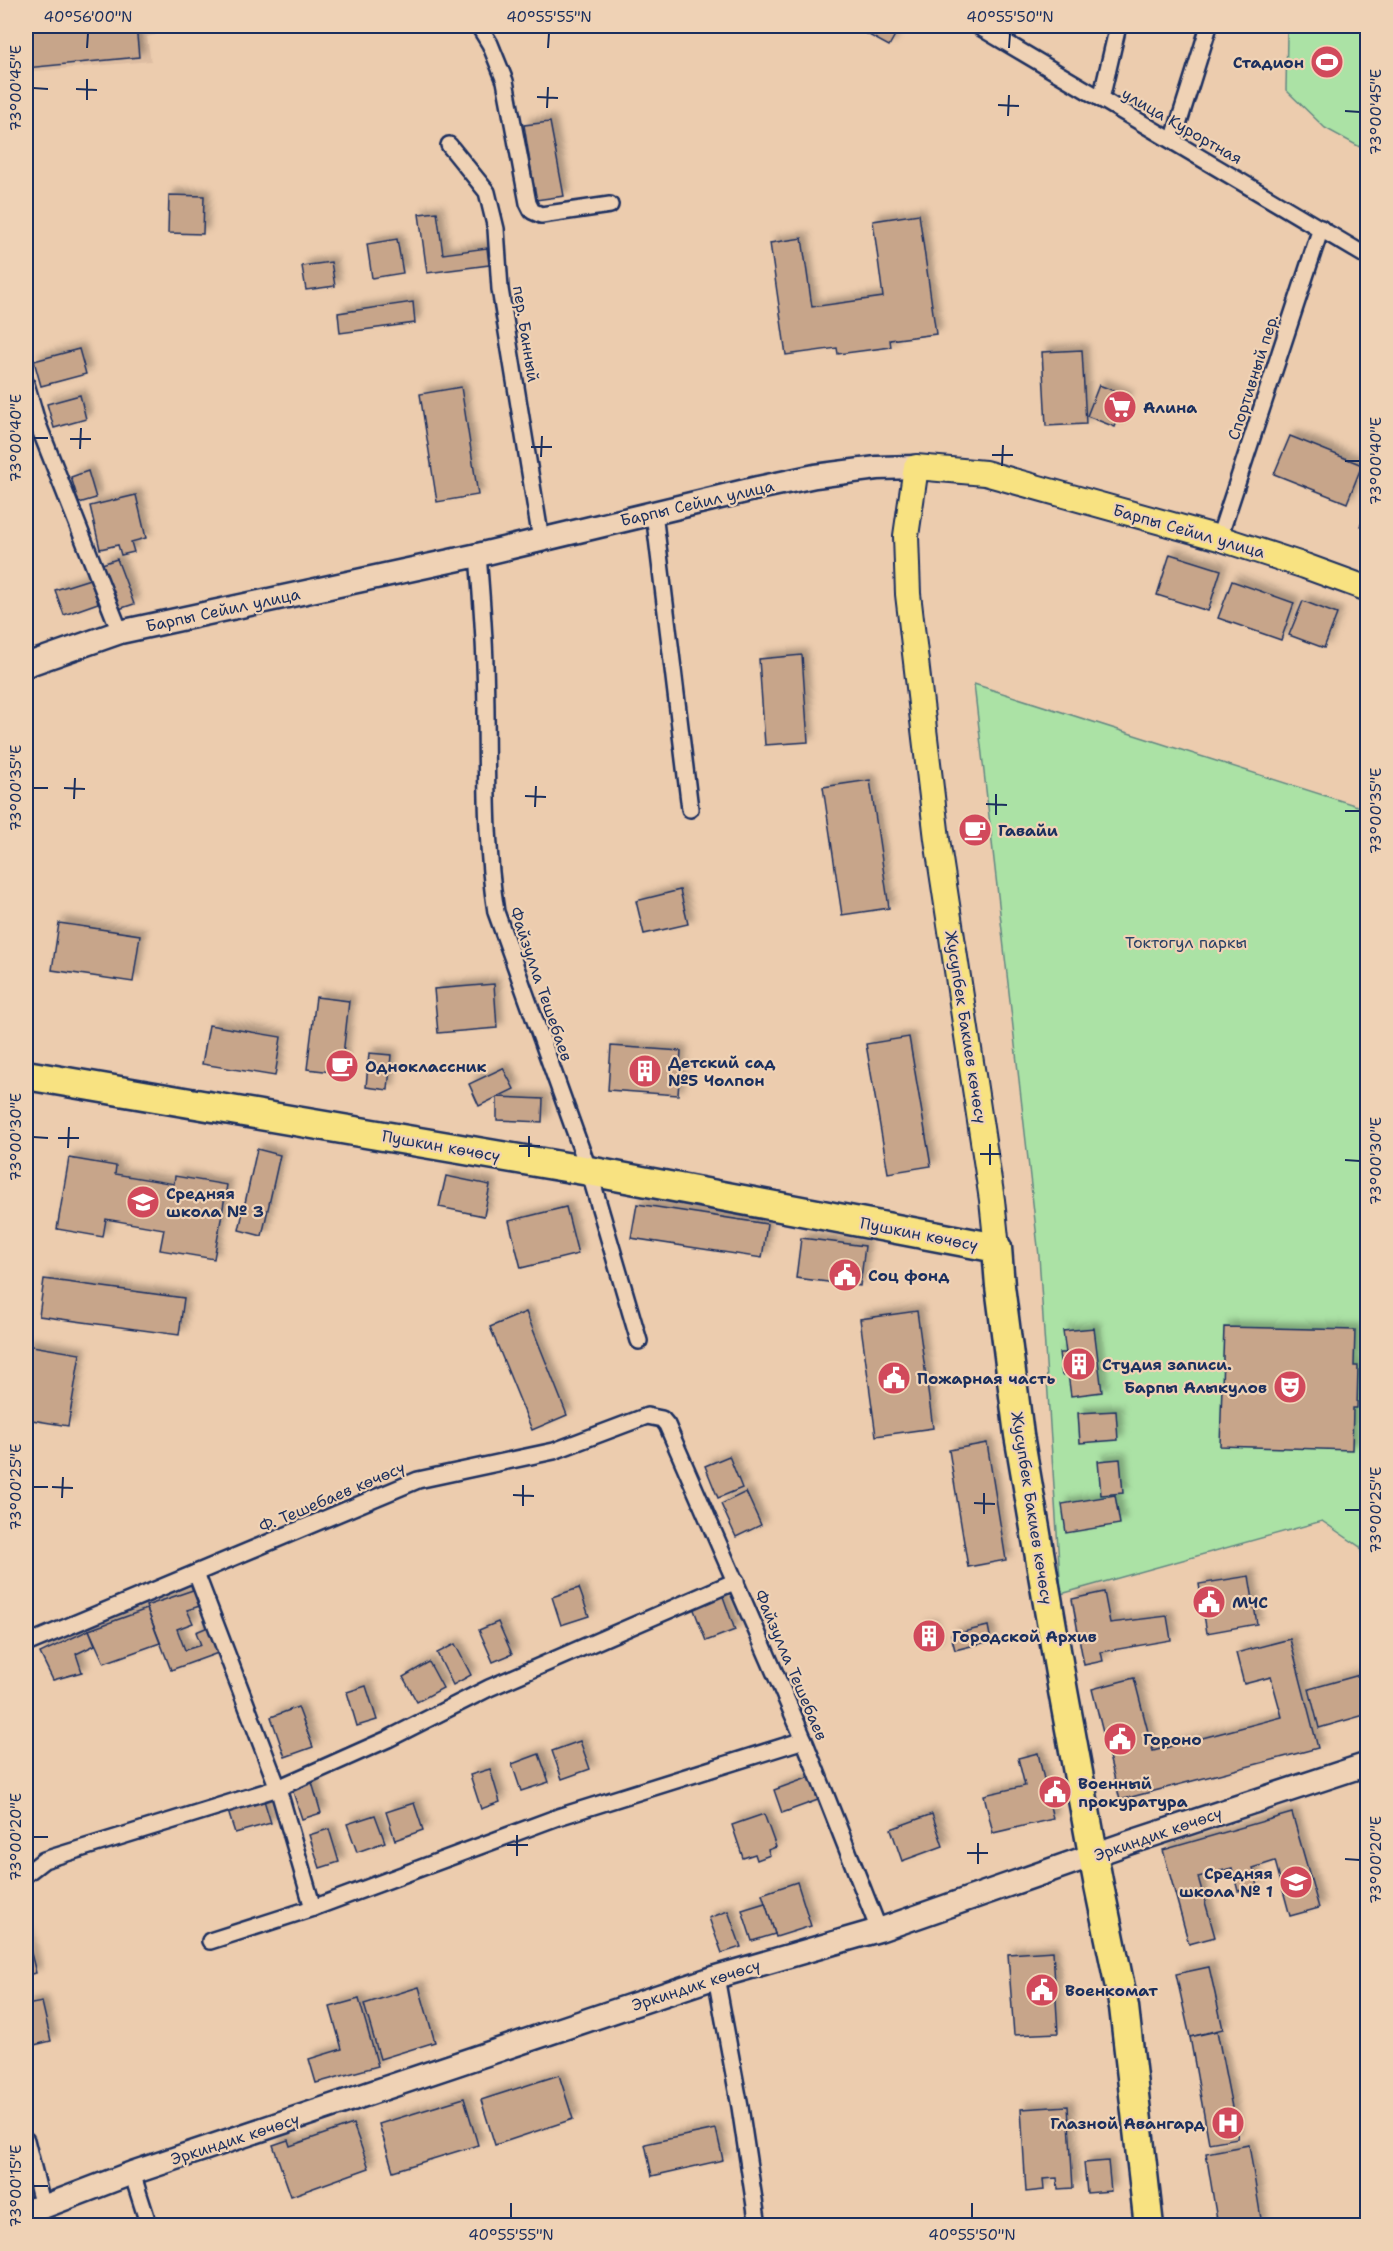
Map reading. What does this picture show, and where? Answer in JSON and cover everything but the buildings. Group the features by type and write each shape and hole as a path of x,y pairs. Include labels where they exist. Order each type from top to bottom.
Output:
{"highway":[{"name":"Пушкин көчөсү","path":"26,1075 589,1171 997,1248"},
{"name":"Жусупбек Бакиев көчөсү","path":"997,1248 1019,1435 1093,1856 1124,2007 1149,2226"}],"main road":[{"name":"Барпы Сейил улица","path":"26,664 120,633 478,555 815,476 877,468 916,467 985,473 1219,538 1305,566 1368,590"},
{"name":"Жусупбек Бакиев көчөсү","path":"916,467 906,536 908,594 937,839 992,1200 997,1248"},
{"name":"Эркиндик көчөсү","path":"34,2208 716,1977 879,1930 1368,1764"}],"street":[{"path":"479,26 490,44 505,81 528,203 532,211 541,215 610,205"},
{"name":"улица Курортная","path":"978,26 1368,257"},
{"path":"1101,99 1118,26"},
{"path":"1173,141 1209,26"},
{"name":"пер. Банный","path":"449,145 487,192 496,229 500,289 541,540"},
{"name":"Спортивный пер.","path":"1219,538 1321,228"},
{"path":"26,384 37,422 120,633"},
{"path":"654,513 690,809"},
{"name":"Файзулла Тешебаев","path":"478,555 485,664 487,834 490,877 496,912 589,1171 639,1341"},
{"name":"Ф. Тешебаев көчөсү","path":"26,1644 418,1480 554,1451 646,1416 662,1419"},
{"name":"Файзулла Тешебаев","path":"662,1419 667,1425 804,1740 879,1930"},
{"path":"196,1574 278,1788 313,1908"},
{"path":"26,1874 44,1860 278,1788 388,1739 489,1688 736,1581"},
{"path":"210,1941 313,1908 558,1817 804,1740"},
{"path":"716,1977 740,2107 758,2226"},
{"path":"26,2140 34,2208"},
{"path":"132,2173 149,2226"}],"shaded area":[{"path":"26,26 154,26 156,35 147,37 151,61 26,72"}],"green space":[{"name":"Стадион","path":"1291,26 1367,26 1367,151 1325,128 1286,90 1287,34"},
{"name":"Токтогул паркы","path":"974,684 1367,809 1367,1575 1360,1547 1322,1521 1061,1594 1039,1256"}],"place":[{"name":"Стадион","path":"1327,62"},
{"name":"Алина","path":"1120,407"},
{"name":"Гавайи","path":"975,830"},
{"name":"Одноклассник","path":"342,1066"},
{"name":"Детский сад №5 Чолпон","path":"645,1071"},
{"name":"Средняя школа № 3","path":"143,1202"},
{"name":"Соц фонд","path":"845,1275"},
{"name":"Студия записи.","path":"1079,1364"},
{"name":"Пожарная часть","path":"894,1378"},
{"name":"Барпы Алыкулов","path":"1290,1387"},
{"name":"МЧС","path":"1209,1602"},
{"name":"Городской Архив","path":"929,1636"},
{"name":"Гороно","path":"1120,1739"},
{"name":"Военный прокуратура","path":"1055,1792"},
{"name":"Средняя школа № 1","path":"1296,1882"},
{"name":"Военкомат","path":"1042,1990"},
{"name":"Глазной Авангард","path":"1228,2123"}]}
